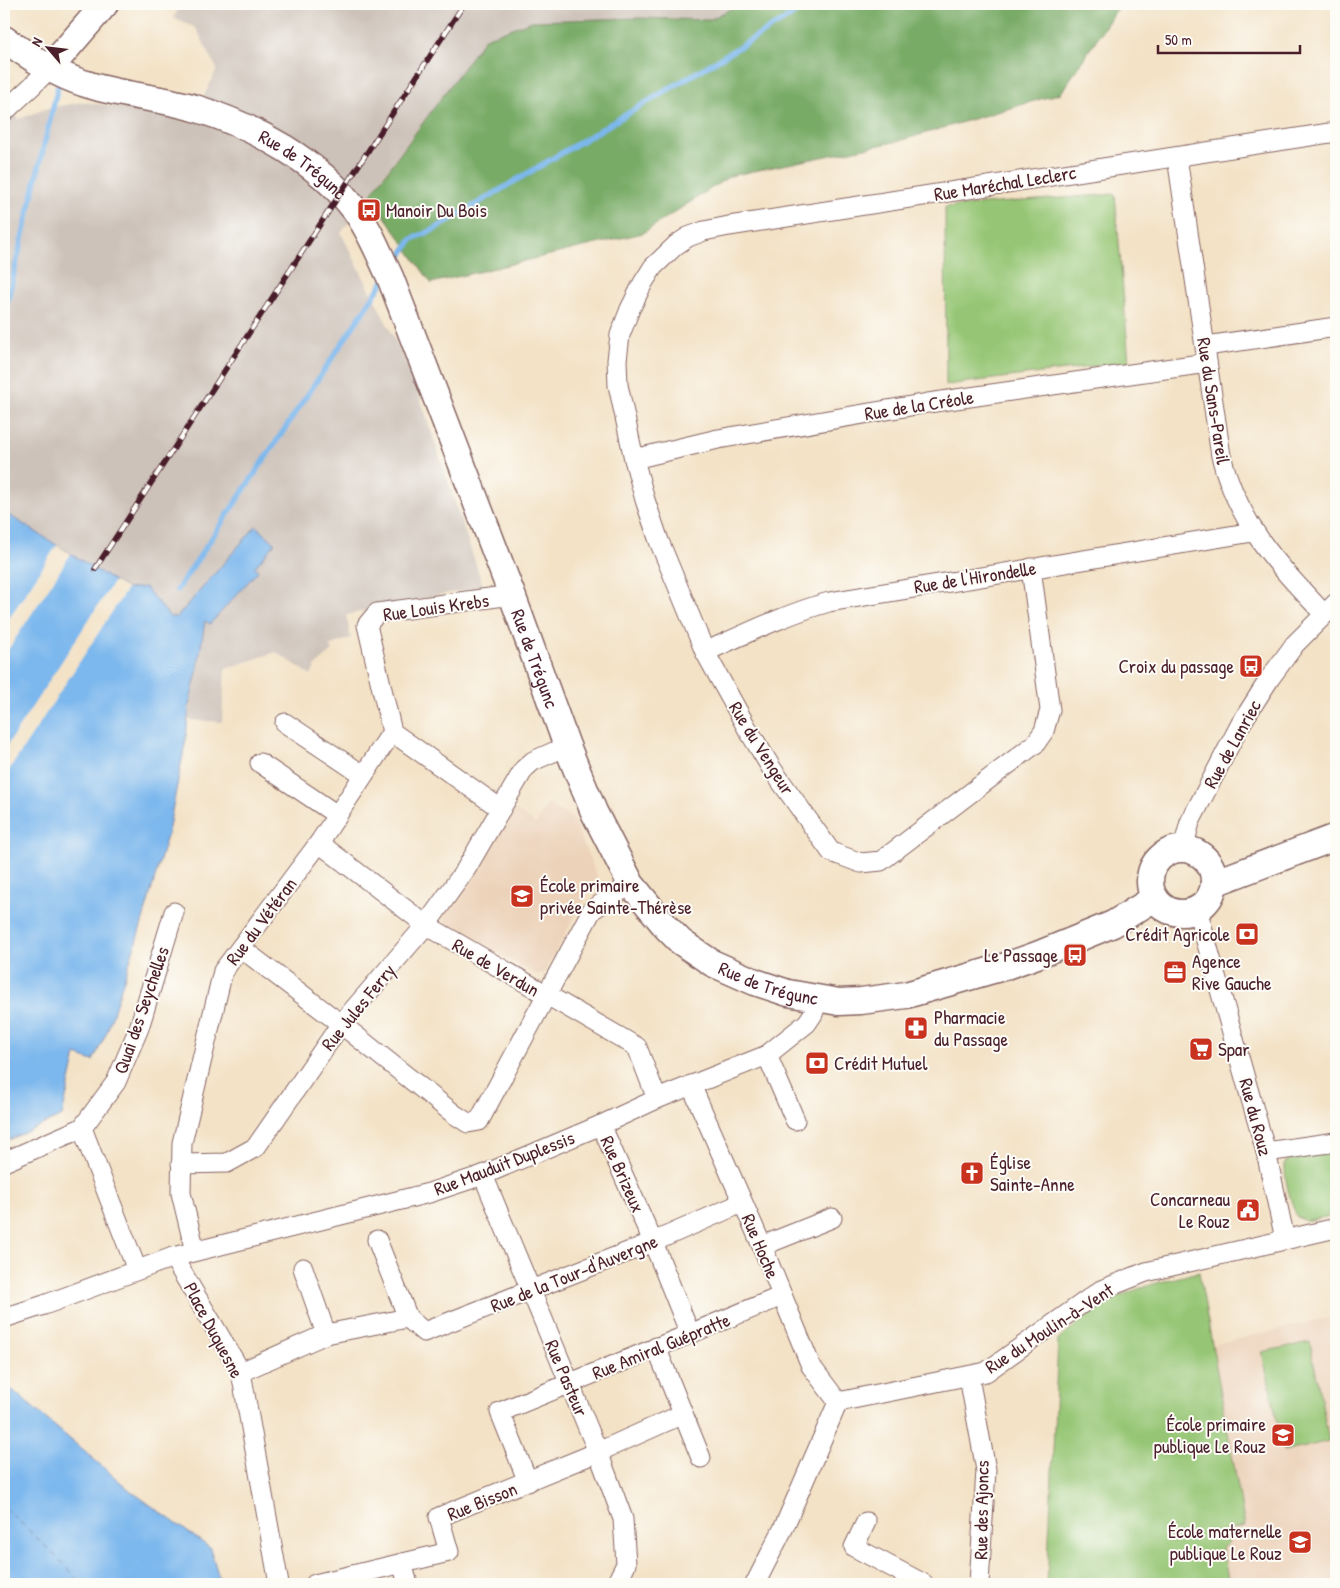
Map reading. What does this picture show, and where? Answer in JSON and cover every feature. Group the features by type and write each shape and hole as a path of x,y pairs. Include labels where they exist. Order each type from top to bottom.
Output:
{"main road":[{"path":"49,69 105,4"},
{"name":"Rue de Trégunc","path":"4,40 49,69 69,78 102,88 197,109 258,134 304,162 335,189 355,210 371,236 390,277 512,596 567,746 594,812 630,884 667,928 695,952 755,982 788,993 818,1000 839,1002 906,995 985,973 1036,955 1113,924 1154,898"},
{"path":"1214,883 1336,837"},
{"path":"1183,849 1193,851 1202,856 1211,868 1214,883 1206,903 1197,909 1178,913 1161,905 1154,898 1150,879 1152,869 1164,854 1173,850 1183,849"}],"street":[{"path":"4,112 49,69"},
{"name":"Rue Maréchal Leclerc","path":"676,245 688,237 704,231 729,226 1336,132"},
{"name":"Rue du Sans-Pareil","path":"1177,156 1221,456 1227,480 1254,532 1272,557 1330,609"},
{"name":"Rue du Vengeur","path":"676,245 653,267 643,283 620,335 617,360 618,385 634,459 659,541 705,652 772,769 830,852 861,862 881,861 1035,744 1044,731 1050,710 1031,568"},
{"name":"Rue de la Créole","path":"634,459 718,439 1207,355 1336,327"},
{"name":"Rue de l'Hirondelle","path":"705,652 811,607 829,602 1254,532"},
{"name":"Rue Louis Krebs","path":"392,732 367,625 378,613 512,596"},
{"name":"Rue de Lanriec","path":"1183,849 1190,822 1240,725 1270,678 1295,644 1330,609"},
{"path":"285,723 363,775"},
{"path":"392,732 501,809"},
{"name":"Rue du Vétéran","path":"181,1164 182,1142 223,971 318,843 392,732"},
{"name":"Rue Jules Ferry","path":"181,1164 227,1163 256,1146 341,1024 426,925 466,869 524,769 533,761 567,746"},
{"path":"260,764 337,815"},
{"name":"Rue de Verdun","path":"318,843 426,925 637,1047 657,1099"},
{"path":"241,948 468,1123 479,1120 592,910 630,884"},
{"name":"Rue du Rouz","path":"1197,909 1266,1152 1285,1239"},
{"name":"Quai des Seychelles","path":"82,1128 116,1082 139,1028 174,912"},
{"name":"Rue Mauduit Duplessis","path":"173,1256 429,1193 483,1176 602,1125 657,1099 767,1055 808,1023 814,1014 818,1000"},
{"path":"767,1055 795,1120"},
{"name":"Rue Hoche","path":"691,1085 762,1246 811,1366 838,1402"},
{"name":"Rue Brizeux","path":"602,1125 690,1334"},
{"path":"4,1162 82,1128 137,1270"},
{"path":"1266,1152 1336,1142"},
{"path":"181,1164 181,1193 195,1251"},
{"name":"Rue Pasteur","path":"483,1176 598,1452 623,1519 626,1564 616,1584"},
{"name":"Rue de la Tour-d'Auvergne","path":"408,1318 424,1332 652,1242 742,1203"},
{"path":"762,1246 832,1218"},
{"name":"Rue du Moulin-à-Vent","path":"838,1402 969,1377 986,1372 1101,1290 1146,1272 1336,1228"},
{"path":"241,1372 326,1334 408,1318 377,1240"},
{"path":"4,1318 44,1305 173,1256"},
{"name":"Place Duquesne","path":"173,1256 241,1372 279,1584"},
{"path":"303,1268 326,1334"},
{"name":"Rue Amiral Guépratte","path":"528,1482 500,1412 782,1296"},
{"path":"656,1347 701,1458"},
{"name":"Rue des Ajoncs","path":"969,1377 986,1470 979,1584"},
{"path":"755,1584 784,1527 838,1402"},
{"name":"Rue Bisson","path":"315,1584 449,1552 440,1517 528,1482 683,1414"},
{"path":"866,1522 854,1547 924,1584"},
{"path":"402,1563 408,1584"}],"shaded area":[{"path":"182,4 740,4 709,20 638,18 532,21 485,38 341,233 411,371 483,586 346,615 351,638 329,646 333,651 317,664 311,675 276,652 225,669 222,722 188,720 205,621 210,623 258,571 255,567 274,544 177,617 170,617 145,587 127,589 4,512 4,102 19,119 48,108 83,102 142,110 191,123 217,69 196,28 173,18"},
{"name":"École primaire privée Sainte-Thérèse","path":"548,804 573,819 597,876 544,973 536,975 446,924 443,916 475,873 511,807 536,824"},
{"name":"École primaire publique Le Rouz","path":"1336,1316 1336,1584 1229,1584 1222,1548 1226,1530 1245,1525 1212,1345"}],"green space":[{"path":"740,4 1120,4 1061,93 899,141 730,176 643,233 431,283 370,195 485,38 532,21 638,18 709,20"},
{"path":"1115,194 1129,362 946,385 945,207"},
{"path":"1336,1150 1336,1215 1306,1221 1297,1217 1288,1190 1285,1162 1299,1155"},
{"path":"1199,1272 1245,1526 1226,1530 1229,1542 1222,1548 1229,1584 1047,1584 1058,1340 1094,1312 1118,1297 1147,1286"},
{"path":"1310,1342 1329,1441 1284,1452 1262,1352"}],"water":[{"path":"4,512 127,589 145,587 170,617 177,617 256,526 275,543 255,567 258,571 210,624 205,621 197,672 189,706 186,739 168,832 143,920 107,1032 93,1061 76,1055 62,1116 4,1142"},
{"path":"4,1383 131,1491 210,1548 221,1584 4,1584"}],"pier":[{"path":"57,545 71,554 4,656 4,626"},
{"path":"114,581 127,589 4,778 4,750"}],"waterway":[{"path":"394,266 412,239 433,230 811,4"},
{"path":"4,315 59,82"},
{"path":"177,590 383,282"}],"ferry route":[{"path":"4,1507 63,1563 82,1584"}],"railway":[{"path":"95,569 464,4"}],"place":[{"name":"Manoir Du Bois","path":"369,210"},
{"name":"Croix du passage","path":"1251,666"},
{"name":"École primaire privée Sainte-Thérèse","path":"522,896"},
{"name":"Crédit Agricole","path":"1247,934"},
{"name":"Le Passage","path":"1075,955"},
{"name":"Agence Rive Gauche","path":"1175,972"},
{"name":"Pharmacie du Passage","path":"916,1028"},
{"name":"Spar","path":"1201,1049"},
{"name":"Crédit Mutuel","path":"817,1063"},
{"name":"Église Sainte-Anne","path":"972,1173"},
{"name":"Concarneau Le Rouz","path":"1248,1210"},
{"name":"École primaire publique Le Rouz","path":"1283,1435"},
{"name":"École maternelle publique Le Rouz","path":"1300,1542"}]}
